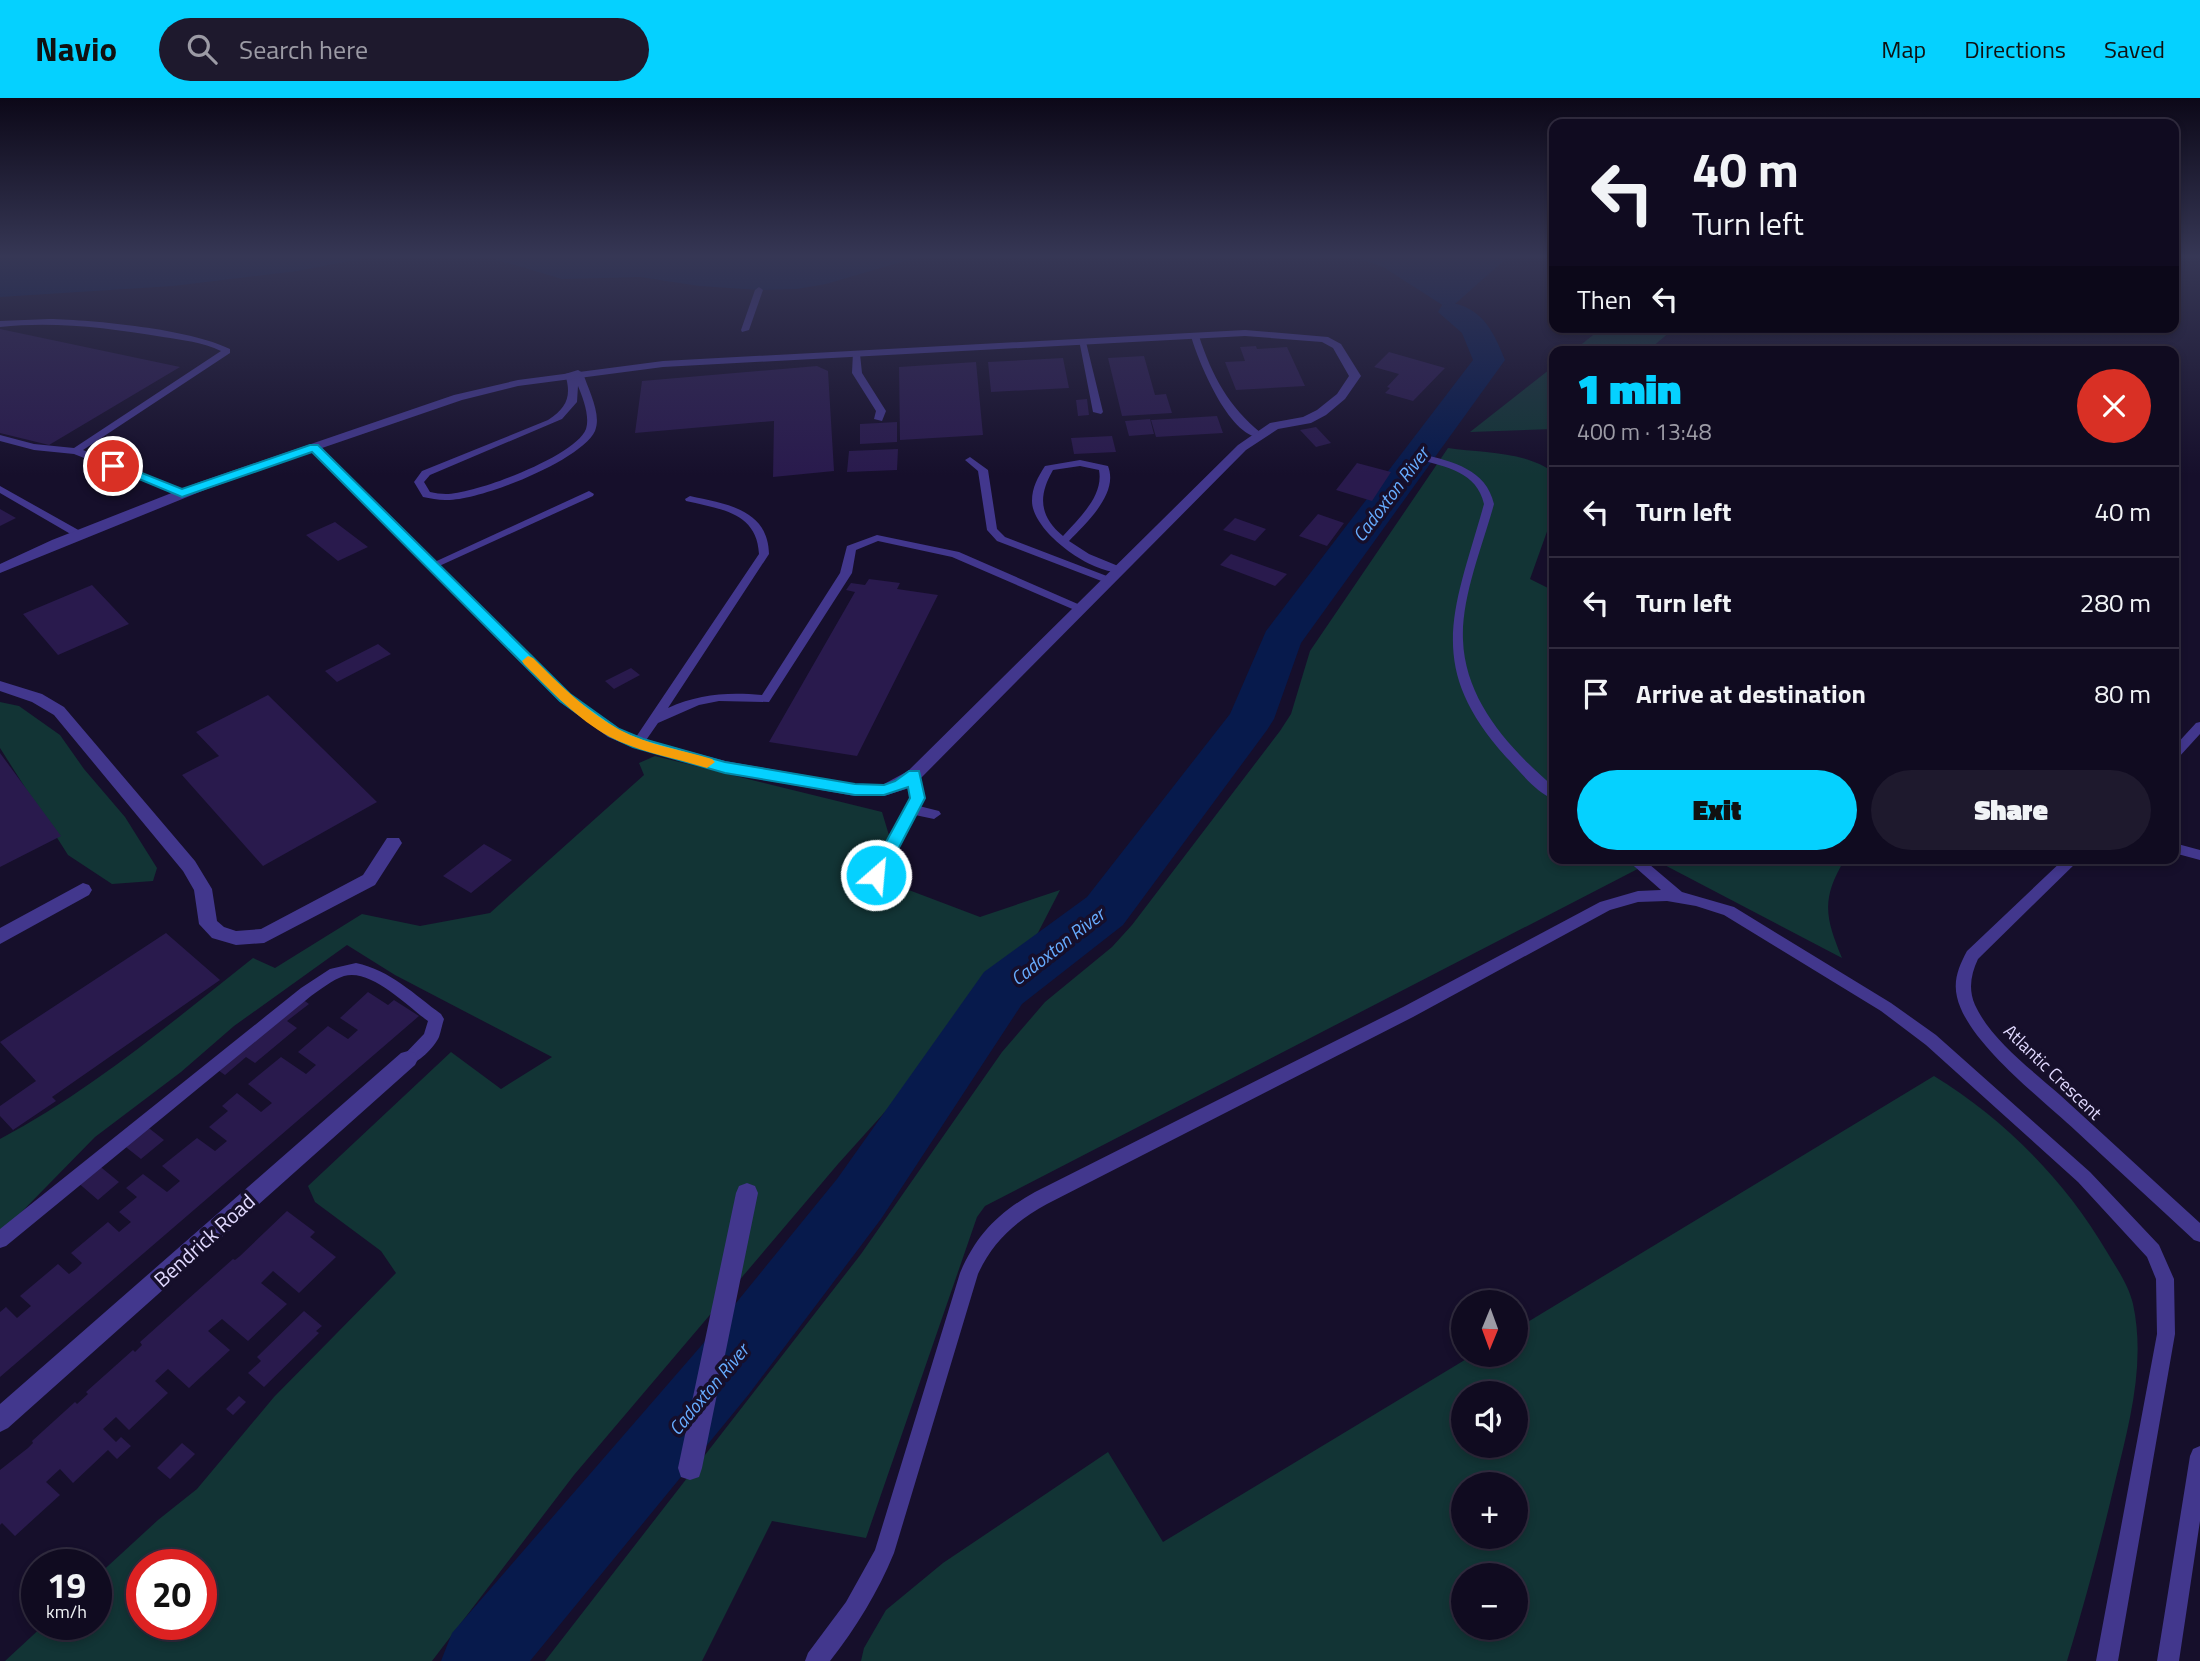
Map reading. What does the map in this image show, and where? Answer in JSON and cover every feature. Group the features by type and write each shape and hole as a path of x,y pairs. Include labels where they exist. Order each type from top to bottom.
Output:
{"street":[{"path":"0,569 78,534 182,494 314,447 458,397 574,374 663,365 1245,333 1324,339 1337,346 1355,376 1350,388 1322,413 1306,420 1277,425 1258,435 1238,451 914,775 900,785 884,790 855,790 725,767 639,743 614,733 565,698 314,447"},
{"path":"0,686 37,698 59,711 189,866 203,889 208,924 218,933 236,938 264,936 369,880 393,844"},
{"path":"0,937 83,890"},
{"name":"Bendrick Road","path":"0,1420 408,1059"},
{"path":"690,1468 747,1193"}],"lane":[{"path":"76,451 227,351 214,345 115,329"},
{"path":"1195,336 1216,393 1235,416 1258,435"},
{"path":"1082,342 1098,412"},
{"path":"856,354 857,373 881,411 879,419"},
{"path":"574,374 592,425 586,438 575,449 549,463 468,495 439,499 425,495 419,482 426,473 565,414 573,404 576,392 574,374"},
{"path":"0,438 34,447 76,451 182,494"},
{"path":"1422,457 1456,466 1477,477 1488,492 1489,505 1464,597 1456,639 1463,679 1489,728 1527,772 1549,790"},
{"path":"970,460 983,470 992,530 1001,540 1108,580"},
{"path":"1062,543 1083,520 1102,490 1106,481 1104,468 1094,464 1063,464 1049,468 1043,475 1037,498 1038,509 1062,543 1094,563 1119,570"},
{"path":"0,489 78,534"},
{"path":"433,565 589,494"},
{"path":"639,743 764,554 765,540 757,524 729,508 690,499"},
{"path":"654,720 692,701 722,695 765,699 846,573 851,548 877,538 955,554 1081,608"},
{"path":"2179,749 2200,726"},
{"path":"876,875 917,798 914,775"},
{"path":"911,809 934,814"},
{"path":"2179,849 2200,855"},
{"path":"1639,864 1677,895"},
{"name":"Atlantic Crescent","path":"2068,864 1972,955 1962,970 1961,986 1969,1009 1983,1030 2008,1058 2200,1234"},
{"path":"816,1661 836,1637 869,1587 884,1553 969,1273 978,1250 991,1232 1012,1214 1041,1198 1408,1012 1605,906 1629,897 1651,893 1677,895 1729,911 1886,1007 1931,1040 2056,1149 2153,1251 2165,1279 2166,1334 2107,1661"},
{"path":"0,1240 306,992 341,972 357,969 384,981 436,1019 431,1037 408,1059"},
{"path":"2168,1661 2200,1456"}],"green space":[{"path":"1596,333 1669,333 1653,346 1579,346"},
{"path":"1549,370 1549,429 1470,432"},
{"path":"1448,448 1517,457 1543,466 1549,470 1549,526 1530,579 1549,588 1549,864 1647,864 985,1206 977,1217 866,1538 772,1521 702,1661 545,1661 861,1254 1002,1052 1045,1002 1112,947 1132,925 1280,731 1291,714 1310,651"},
{"path":"0,702 19,706 60,735 84,769 125,817 157,868 153,881 112,884 68,855 0,748"},
{"path":"655,756 882,812 891,842 852,856 856,870 980,917 1060,890 1027,954 838,1164 574,1475 432,1661 5,1661 28,1640 112,1640 112,1562 126,1549 126,1640 217,1640 217,1549 126,1549 197,1489 274,1397 396,1273 381,1251 315,1202 308,1186 451,1052 501,1089 552,1057 395,975 347,945 234,1026 181,1072 95,1137 0,1234 0,1139 99,1077 253,958 275,968 362,914 420,926 490,913 644,775 639,763"},
{"path":"1663,864 1842,864 1832,886 1828,908 1832,931 1842,958"},
{"path":"1934,1076 1985,1112 2031,1153 2052,1176 2090,1226 2122,1277 2133,1304 2138,1349 2130,1416 2098,1549 2067,1661 861,1661 864,1648 886,1610 943,1563 1108,1452 1163,1542 1453,1367 1528,1367 1528,1322"}],"building":[{"path":"0,329 180,367 49,445 0,433"},
{"path":"1256,346 1257,349 1287,347 1305,386 1236,390 1225,362 1245,361 1240,347"},
{"path":"1389,352 1445,368 1413,401 1385,393 1399,374 1374,367"},
{"path":"1144,356 1155,395 1166,394 1172,413 1122,416 1108,358"},
{"path":"1063,358 1069,388 991,392 988,362"},
{"path":"976,362 983,435 900,440 899,367"},
{"path":"817,366 828,371 834,471 773,477 774,421 635,433 642,381"},
{"path":"1087,399 1089,415 1078,416 1076,400"},
{"path":"1217,416 1223,433 1156,437 1151,420"},
{"path":"1150,419 1154,434 1129,436 1125,421"},
{"path":"897,422 897,442 860,444 860,424"},
{"path":"1316,427 1331,443 1316,447 1300,430"},
{"path":"1112,436 1116,452 1074,454 1071,438"},
{"path":"898,449 897,470 847,472 849,451"},
{"path":"1357,463 1391,472 1372,501 1336,490"},
{"path":"0,509 16,518 0,526"},
{"path":"1318,514 1344,523 1327,546 1299,536"},
{"path":"1235,518 1266,529 1255,541 1223,530"},
{"path":"335,522 368,547 338,561 306,535"},
{"path":"1231,554 1287,574 1275,586 1220,565"},
{"path":"869,579 900,583 897,589 938,595 857,756 769,742 855,592 846,590 851,583 865,585"},
{"path":"92,585 129,624 58,655 23,614"},
{"path":"378,644 391,654 337,682 325,671"},
{"path":"631,668 640,675 614,689 605,681"},
{"path":"268,695 377,802 263,866 182,775 219,756 196,732"},
{"path":"0,753 61,836 0,867"},
{"path":"484,844 512,860 471,893 443,876"},
{"path":"166,933 220,980 52,1097 56,1101 13,1130 0,1116 0,1106 36,1081 0,1042"},
{"path":"368,992 388,1005 394,1000 419,1016 0,1377 0,1312 6,1307 17,1318 31,1306 20,1296 58,1264 69,1274 82,1263 71,1253 108,1222 119,1232 131,1222 119,1212 137,1197 126,1188 143,1174 167,1192 180,1181 162,1166 197,1138 215,1151 227,1141 209,1127 228,1111 222,1106 237,1093 261,1112 272,1103 248,1084 281,1057 306,1074 316,1065 298,1052 328,1026 348,1039 358,1030 340,1018"},
{"path":"302,999 309,1004 287,1021 297,1028 255,1063 246,1057 225,1075 215,1068"},
{"path":"145,1125 164,1140 141,1159 122,1144"},
{"path":"97,1164 119,1182 98,1200 76,1181"},
{"path":"287,1211 315,1232 310,1237 336,1257 299,1293 273,1271 261,1283 287,1304 248,1341 222,1319 208,1331 230,1350 189,1388 168,1369 155,1381 168,1393 129,1430 116,1417 103,1429 116,1442 121,1437 131,1446 117,1459 108,1450 73,1483 60,1469 46,1482 60,1495 15,1536 2,1523 0,1525 0,1470 28,1448 32,1441 75,1402 77,1404 88,1394 86,1392 133,1350 135,1352 142,1345 140,1342 233,1259 240,1256"},
{"path":"304,1311 322,1326 316,1331 319,1333 264,1387 248,1373 261,1361 257,1357"},
{"path":"239,1396 246,1402 233,1415 226,1409"},
{"path":"182,1443 195,1454 170,1479 157,1468"}],"waterway":[{"name":"Cadoxton River","path":"480,1661 725,1370 859,1199 1003,988 1105,911 1251,719 1281,641 1489,360 1476,329"}],"slow traffic":[{"path":"528,661 565,698 614,733 639,743 707,762"}],"route":[{"path":"113,466 182,494 314,447 565,698 614,733 639,743 725,767 855,790 884,790 900,785 914,775 917,798 876,875"}]}
